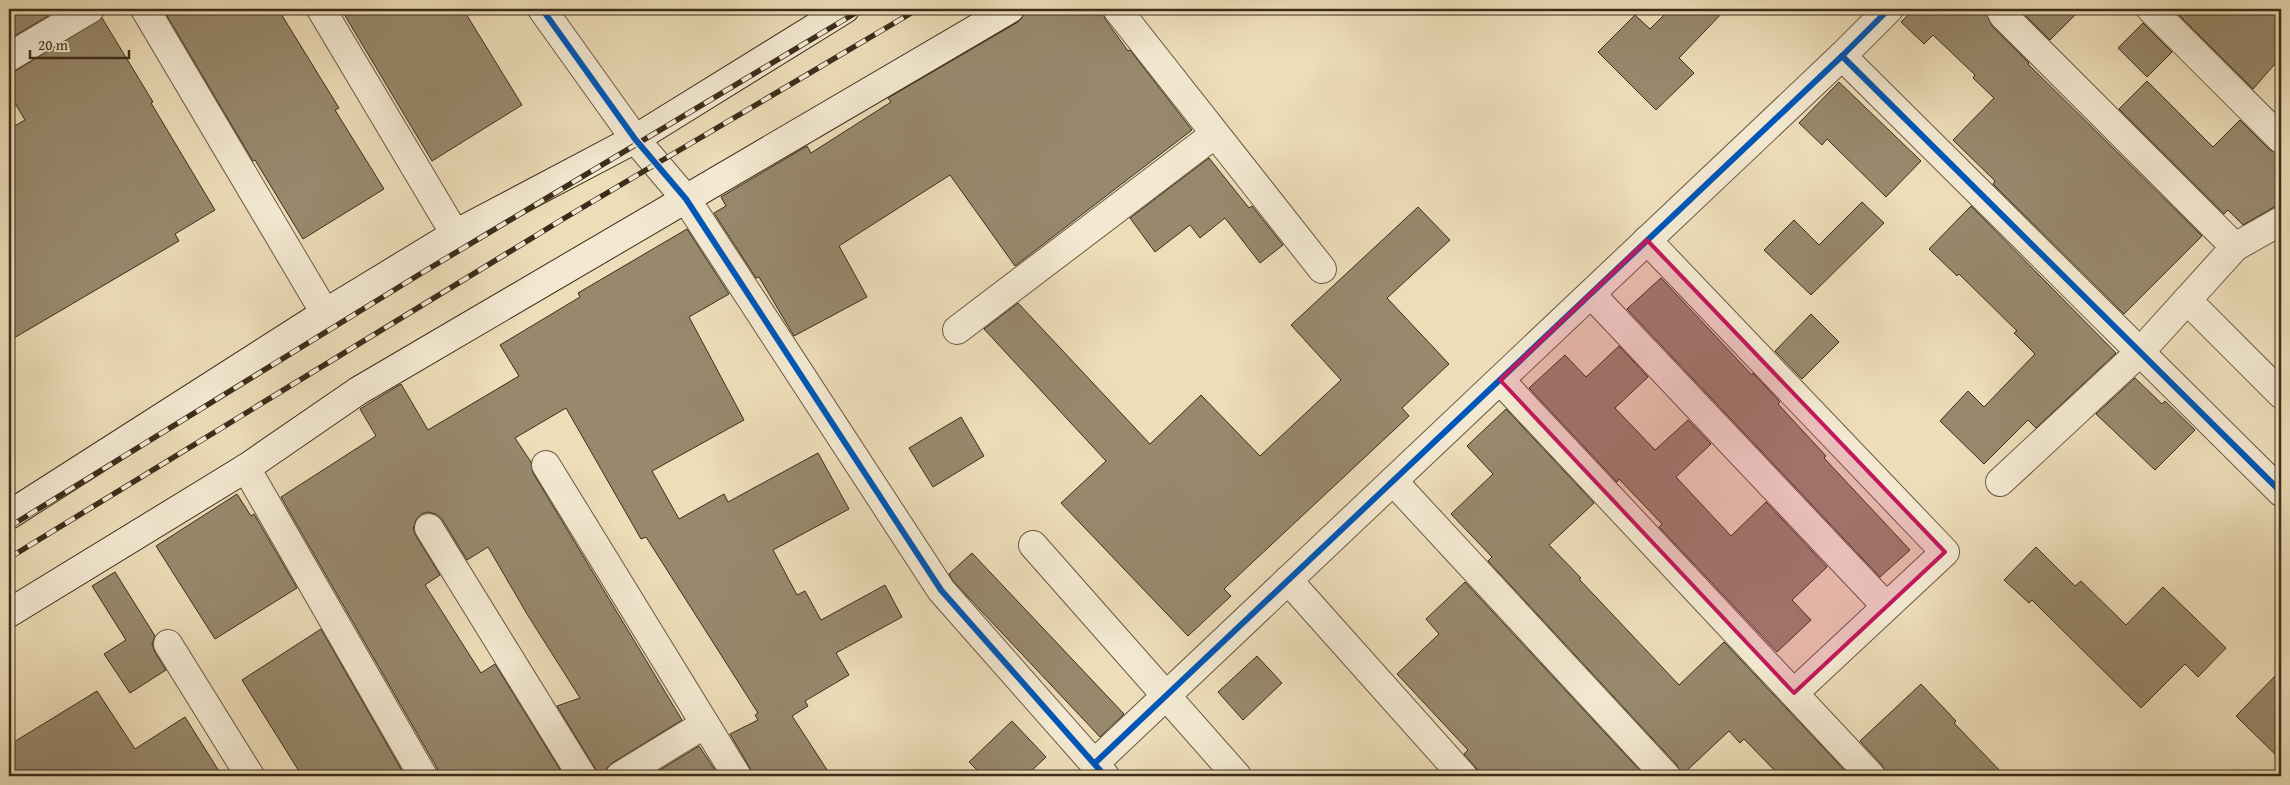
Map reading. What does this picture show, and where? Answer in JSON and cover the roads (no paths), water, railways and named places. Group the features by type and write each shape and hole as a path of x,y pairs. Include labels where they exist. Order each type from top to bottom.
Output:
{"street":[{"path":"9,57 90,9"},
{"path":"145,9 325,312"},
{"path":"321,9 455,234"},
{"path":"542,9 635,139 686,199 941,590 1100,770 1165,695 1648,240 1889,9"},
{"path":"9,515 325,312 455,234 635,139 846,9"},
{"path":"9,613 246,468 358,391 1010,9"},
{"path":"1117,9 1322,269"},
{"path":"2000,9 2003,15 2235,247"},
{"path":"2151,9 2281,139"},
{"path":"1842,56 2281,492"},
{"path":"957,330 1216,134"},
{"path":"2000,482 2140,352 2235,247 2281,221"},
{"path":"1648,240 1944,552 1885,605 1794,693"},
{"path":"1591,294 1885,605"},
{"path":"2187,300 2281,394"},
{"path":"1500,380 1871,776"},
{"path":"546,465 737,776"},
{"path":"246,468 423,776"},
{"path":"1393,481 1666,776"},
{"path":"429,528 582,776"},
{"path":"1033,545 1237,776"},
{"path":"1288,580 1463,776"},
{"path":"168,644 250,776"},
{"path":"620,776 704,724"}],"railway":[{"path":"9,527 425,271 862,9"},
{"path":"9,558 563,219 918,9"}]}
